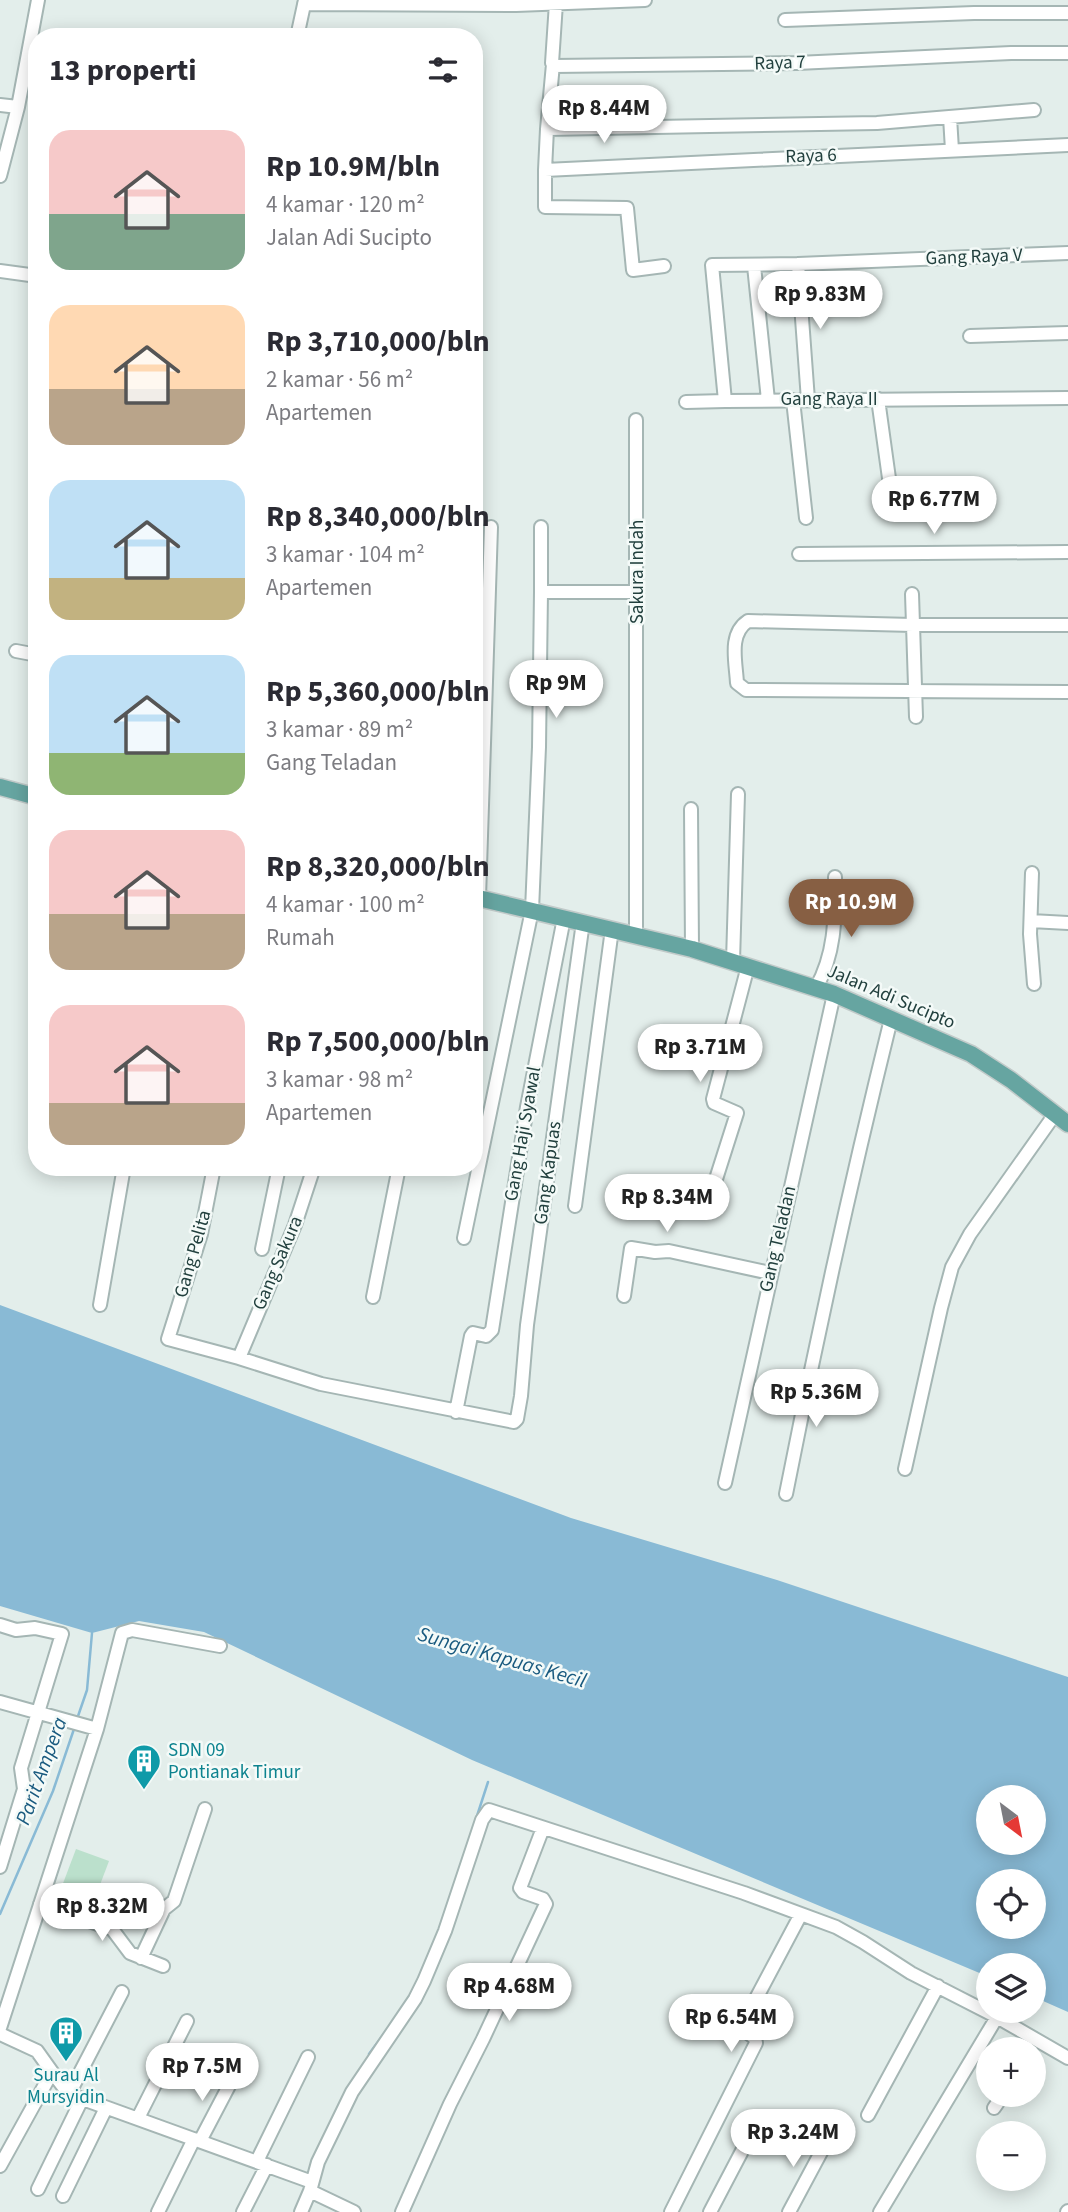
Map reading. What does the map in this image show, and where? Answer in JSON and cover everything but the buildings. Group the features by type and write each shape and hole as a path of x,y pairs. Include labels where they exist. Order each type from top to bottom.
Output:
{"main road":[{"path":"0,787 28,795"},
{"name":"Jalan Adi Sucipto","path":"483,899 692,949 834,994 971,1054 1012,1080 1061,1119"}],"street":[{"path":"33,28 38,0"},
{"path":"299,28 304,2 556,3 645,0"},
{"path":"556,3 547,129 550,169 545,208 627,208 633,270 664,266"},
{"path":"785,20 1068,13"},
{"name":"Raya 7","path":"553,64 797,63 1011,53 1068,53"},
{"path":"0,176 18,107 28,54"},
{"path":"0,105 18,107"},
{"name":"Raya 6","path":"547,129 805,125 1034,110"},
{"path":"950,117 952,150"},
{"name":"Raya 6","path":"550,169 1068,145"},
{"name":"Gang Raya V","path":"725,401 712,265 754,266 1068,253"},
{"path":"798,264 808,400"},
{"path":"754,266 768,400"},
{"path":"0,271 28,275"},
{"path":"970,336 1068,333"},
{"name":"Gang Raya II","path":"686,402 1068,398"},
{"path":"878,399 892,500"},
{"path":"793,400 806,518"},
{"name":"Sakura Indah","path":"636,419 636,934"},
{"path":"483,739 491,527"},
{"path":"483,1146 532,910 539,747 541,527"},
{"path":"799,554 1068,552"},
{"path":"541,592 637,592"},
{"path":"912,594 916,717"},
{"path":"1068,625 748,621 735,636 737,683 746,690 1068,692"},
{"path":"16,651 28,653"},
{"path":"709,1201 737,1113 714,1103 713,1099 741,963 738,794"},
{"path":"691,809 692,949"},
{"path":"1032,873 1030,934 1034,984"},
{"path":"816,988 833,946 835,877"},
{"name":"Gang Haji Syawal","path":"456,1412 471,1336 474,1333 486,1336 492,1330 527,1107 564,918"},
{"path":"1031,920 1068,923"},
{"name":"Gang Kapuas","path":"456,1412 512,1422 517,1419 527,1325 583,922"},
{"path":"575,1206 612,929"},
{"name":"Gang Teladan","path":"725,1483 834,994"},
{"path":"786,1494 838,1241 891,1019"},
{"path":"905,1469 952,1267 970,1234 1061,1119"},
{"path":"100,1305 122,1176"},
{"name":"Gang Pelita","path":"212,1176 201,1234 168,1339 239,1358"},
{"path":"262,1249 277,1176"},
{"name":"Gang Sakura","path":"239,1358 295,1225 311,1176"},
{"path":"373,1297 397,1176"},
{"path":"464,1238 477,1176"},
{"path":"624,1296 631,1248 669,1251 771,1273"},
{"path":"239,1358 321,1384 456,1412"},
{"path":"0,1625 16,1630 35,1628 62,1634 21,1768 20,1774 24,1782 21,1803 0,1867"},
{"path":"0,2028 40,1904 90,1728 120,1639 125,1631 132,1630 220,1646"},
{"path":"0,1702 90,1728"},
{"path":"141,1958 164,1909 173,1903 205,1809"},
{"path":"301,2212 352,2092 415,1999 424,1981 445,1931 486,1812 493,1811 801,1914 852,1935 911,1973 976,2006"},
{"path":"402,2212 450,2104 546,1904 543,1899 523,1892 520,1888 543,1828"},
{"path":"40,1904 112,1929 125,1949 163,1966"},
{"path":"671,2212 756,2043 755,2038 741,2028 742,2025 801,1914"},
{"path":"868,2115 937,1986"},
{"path":"38,2189 122,1992"},
{"path":"138,2118 187,2021"},
{"path":"880,2212 993,2023"},
{"path":"1005,2023 1024,2037"},
{"path":"0,2034 37,2051 51,2072 76,2096 262,2163 311,2186 354,2212"},
{"path":"1046,2049 1068,2057"},
{"path":"243,2212 308,2056"},
{"path":"0,2166 51,2072"},
{"path":"158,2212 232,2080"},
{"path":"63,2196 106,2108"},
{"path":"789,2212 827,2141"},
{"path":"710,2212 742,2151"}],"green space":[{"path":"76,1849 109,1861 92,1906 59,1894"}],"water":[{"name":"Sungai Kapuas Kecil","path":"0,1305 571,1518 777,1580 1068,1677 1068,2012 1046,2002 1046,1953 976,1953 976,1972 472,1760 204,1632 139,1621 92,1633 0,1606"}],"waterway":[{"name":"Parit Ampera","path":"77,1719 87,1690 92,1633"},
{"name":"Parit Ampera","path":"0,1914 53,1791 74,1729"},
{"path":"476,1819 488,1782"},
{"path":"369,2054 389,2027"},
{"path":"900,2168 952,2080"}],"place":[{"name":"SDN 09 Pontianak Timur","path":"144,1791"},
{"name":"Surau Al Mursyidin","path":"66,2063"}]}
